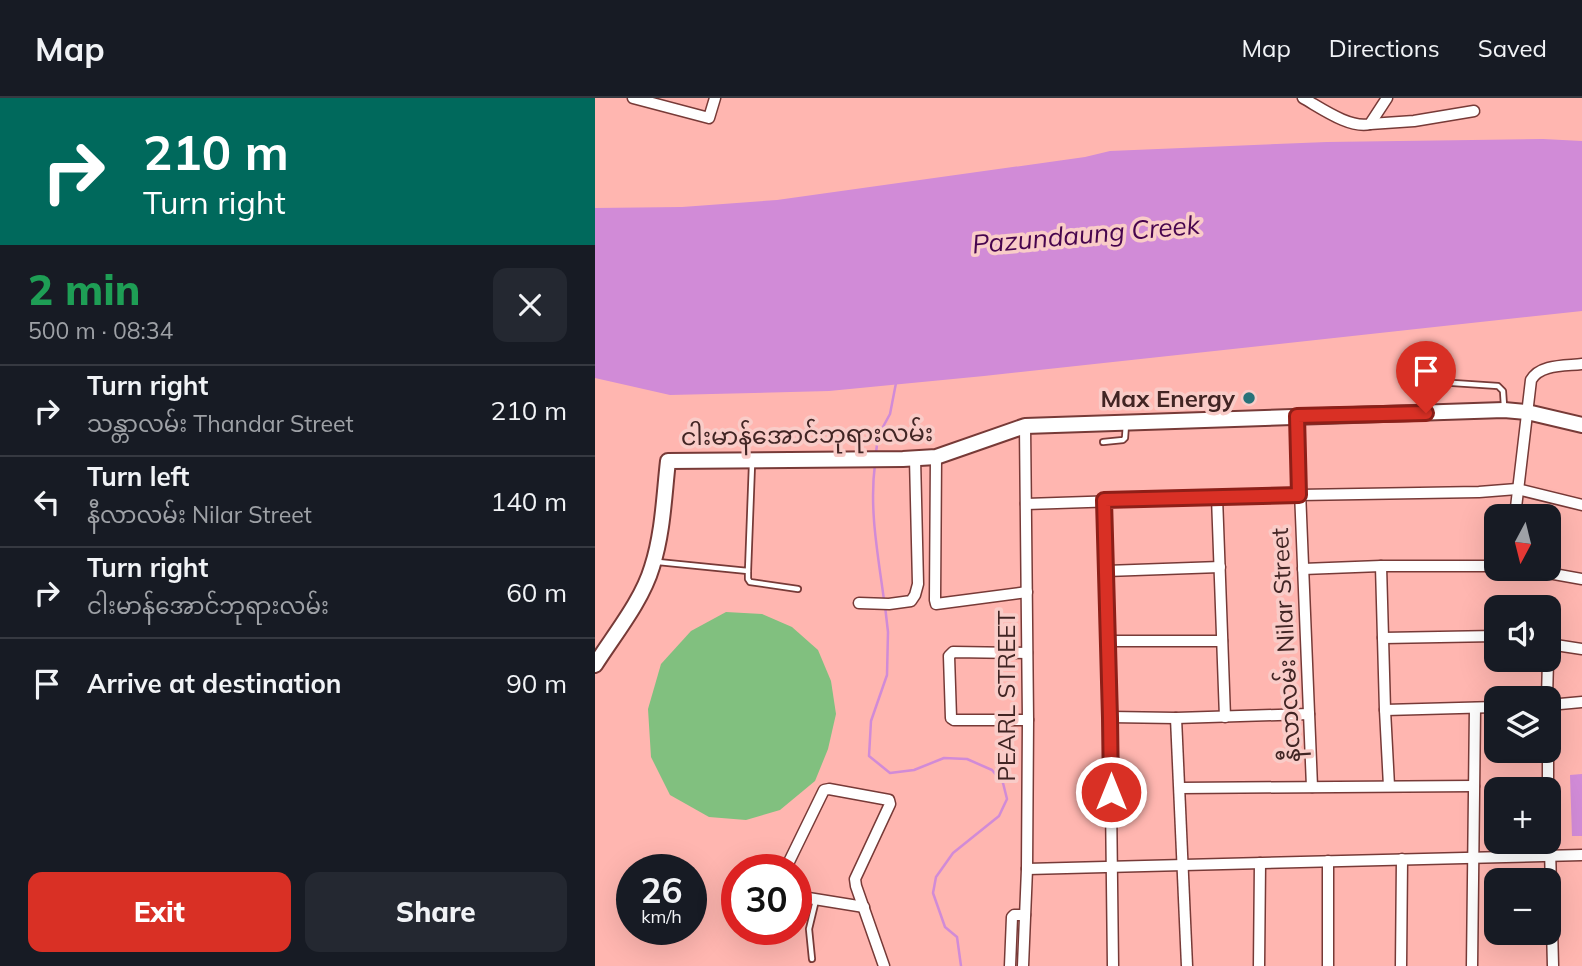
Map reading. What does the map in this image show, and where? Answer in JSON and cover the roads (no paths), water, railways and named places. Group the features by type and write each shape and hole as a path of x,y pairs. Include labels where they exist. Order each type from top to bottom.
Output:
{"main road":[{"name":"ငါးမာန်အောင်ဘုရားလမ်း","path":"595,664 637,600 652,569 668,461 936,457 1025,426 1504,410 1527,412 1582,425"}],"street":[{"path":"633,98 709,118 715,98"},
{"path":"1303,98 1356,125 1414,121 1474,111"},
{"path":"1370,124 1387,98"},
{"path":"1516,504 1531,380 1535,373 1546,368 1582,364"},
{"name":"နီလာလမ်း Nilar Street","path":"1297,416 1313,787"},
{"name":"PEARL STREET","path":"1023,966 1028,720 1025,426"},
{"path":"936,457 936,604 1027,592"},
{"path":"859,603 889,604 911,601 915,595 918,584 915,458"},
{"path":"1026,503 1517,489 1582,505"},
{"path":"1217,497 1225,717"},
{"path":"1104,500 1113,966"},
{"path":"1381,566 1389,786"},
{"path":"1303,569 1484,566"},
{"path":"1106,571 1220,567"},
{"path":"1561,575 1582,579"},
{"path":"1383,638 1484,636"},
{"path":"1108,641 1222,641"},
{"path":"1561,646 1582,649"},
{"path":"1027,653 953,652 949,656 951,718 1028,720"},
{"path":"1561,704 1582,702"},
{"path":"1472,966 1475,708"},
{"path":"1385,710 1484,708"},
{"path":"1110,718 1176,719 1309,714"},
{"path":"1176,719 1187,966"},
{"path":"1180,788 1474,786"},
{"path":"793,854 824,790 888,800 890,804 855,879 884,966"},
{"path":"1550,855 1553,966"},
{"path":"1027,869 1582,855"},
{"path":"1401,966 1402,859"},
{"path":"1328,861 1328,966"},
{"path":"1259,966 1260,863"},
{"path":"812,898 864,907"},
{"path":"1010,966 1012,916 1025,915"}],"lane":[{"path":"1438,382 1499,386 1503,391 1504,410"},
{"path":"1103,442 1125,438 1126,423"},
{"path":"753,460 748,579 750,582 798,589"},
{"path":"654,561 748,571"},
{"path":"812,959 809,929 816,899"}],"water":[{"name":"Pazundaung Creek","path":"1543,139 1582,141 1582,311 829,391 670,395 595,378 595,208 682,207 777,200 1085,157 1110,151 1327,142"},
{"path":"1582,774 1582,836 1572,836 1570,775"}],"waterway":[{"path":"876,453 878,436 890,414 896,383"},
{"path":"875,464 874,515 884,600"},
{"path":"885,606 888,632 887,675 871,721 869,756 890,773 914,770 944,758 967,759 992,770 1003,783 1007,799 999,816 953,853 936,877 933,893 945,927 957,937 961,966"}],"place":[{"name":"Max Energy","path":"1249,398"}]}
